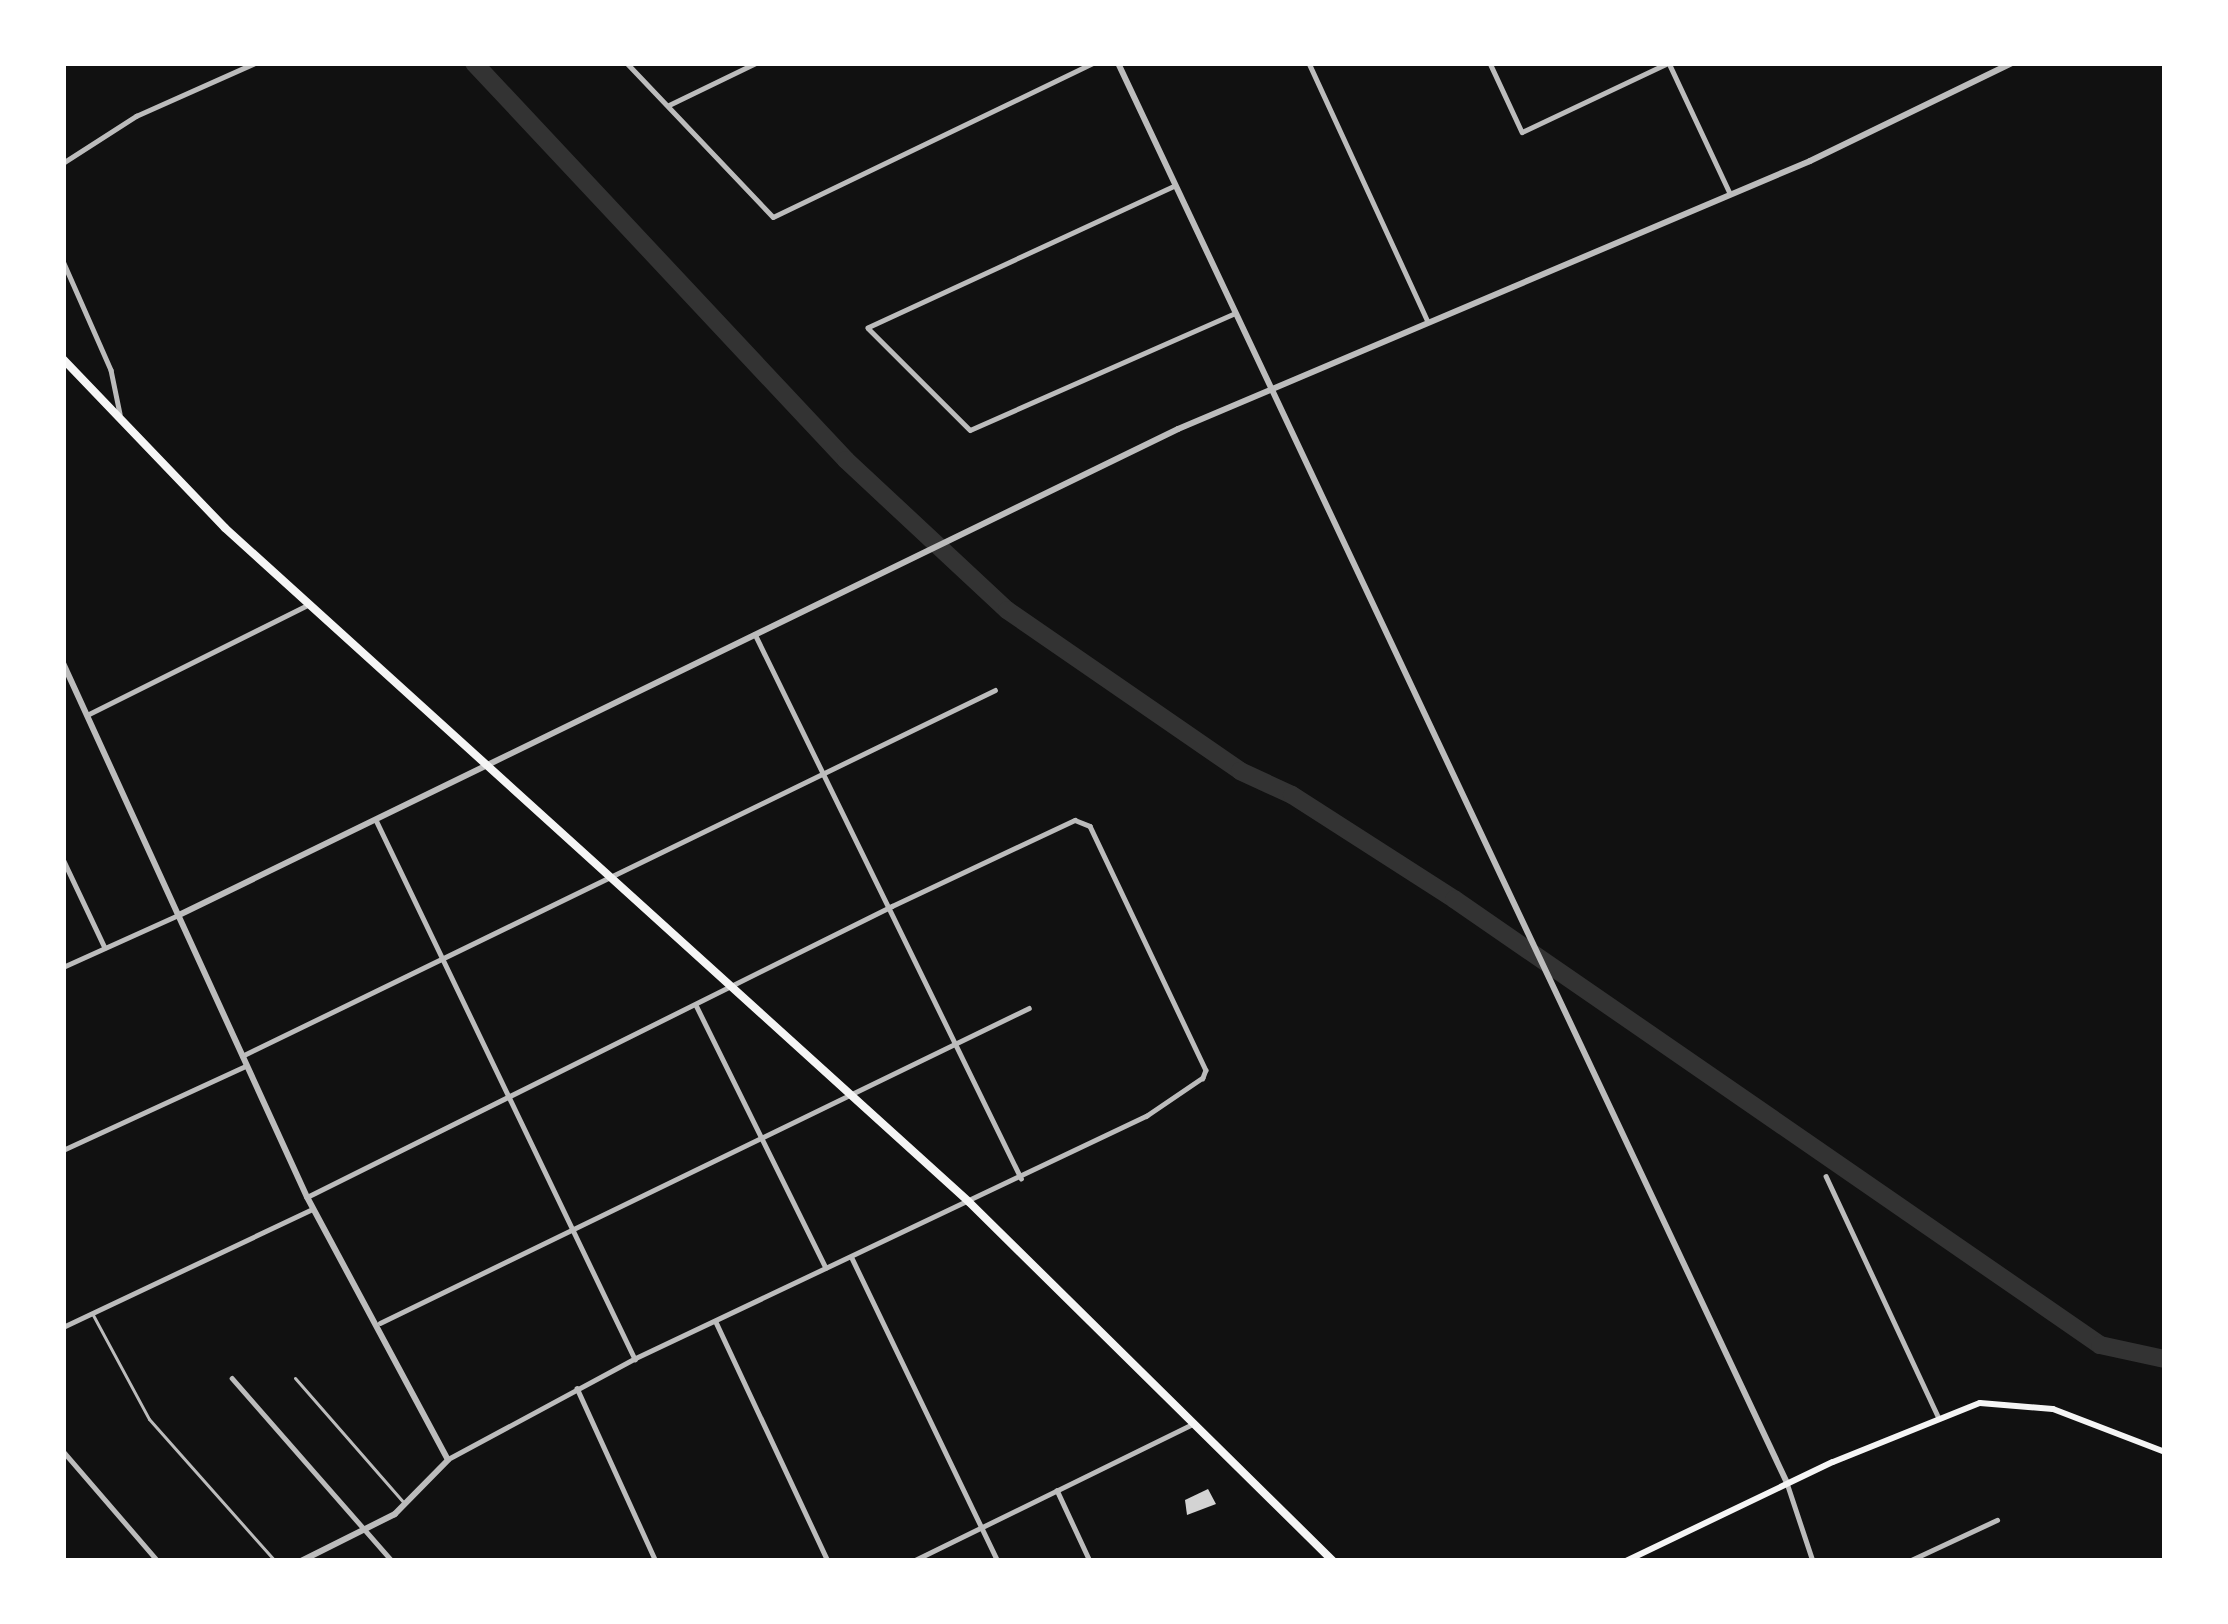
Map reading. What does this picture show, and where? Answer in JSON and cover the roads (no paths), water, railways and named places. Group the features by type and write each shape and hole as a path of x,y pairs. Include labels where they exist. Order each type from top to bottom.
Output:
{"main road":[{"path":"63,359 308,605 969,1202 1334,1561"},
{"path":"1632,1560 1787,1484 1938,1416 1980,1403 2025,1403 2165,1452"}],"street":[{"path":"63,164 136,116 255,63"},
{"path":"627,63 773,217 1093,63"},
{"path":"667,106 756,63"},
{"path":"1118,63 1267,389 1787,1484 1814,1561"},
{"path":"1309,63 1428,322"},
{"path":"1490,63 1522,132 1668,63 1731,195"},
{"path":"63,967 489,769 917,554 1267,389 1731,195 2012,63"},
{"path":"1175,186 868,328 973,430 1233,314"},
{"path":"63,261 111,370 120,414"},
{"path":"88,715 308,605"},
{"path":"755,634 1021,1178"},
{"path":"63,663 307,1197 380,1323 448,1460"},
{"path":"242,1056 994,690"},
{"path":"301,1561 366,1532 406,1505 448,1460 578,1388 1147,1116 1203,1078 1206,1070 1083,820 892,906 307,1197"},
{"path":"376,822 635,1359"},
{"path":"63,859 105,947"},
{"path":"696,1005 826,1268"},
{"path":"380,1323 1029,1008"},
{"path":"63,1150 246,1066"},
{"path":"1826,1176 1938,1416"},
{"path":"63,1327 313,1209"},
{"path":"851,1255 998,1561"},
{"path":"716,1321 828,1561"},
{"path":"232,1378 392,1561"},
{"path":"578,1388 656,1561"},
{"path":"913,1561 1195,1423"},
{"path":"63,1451 158,1561"},
{"path":"1057,1490 1090,1561"},
{"path":"1909,1561 1997,1520"}],"lane":[{"path":"92,1313 149,1419 275,1561"},
{"path":"296,1378 406,1505"}],"waterway":[{"path":"474,63 846,460 1007,610 1240,771 1292,795 1454,899 2100,1345 2165,1359"}]}
